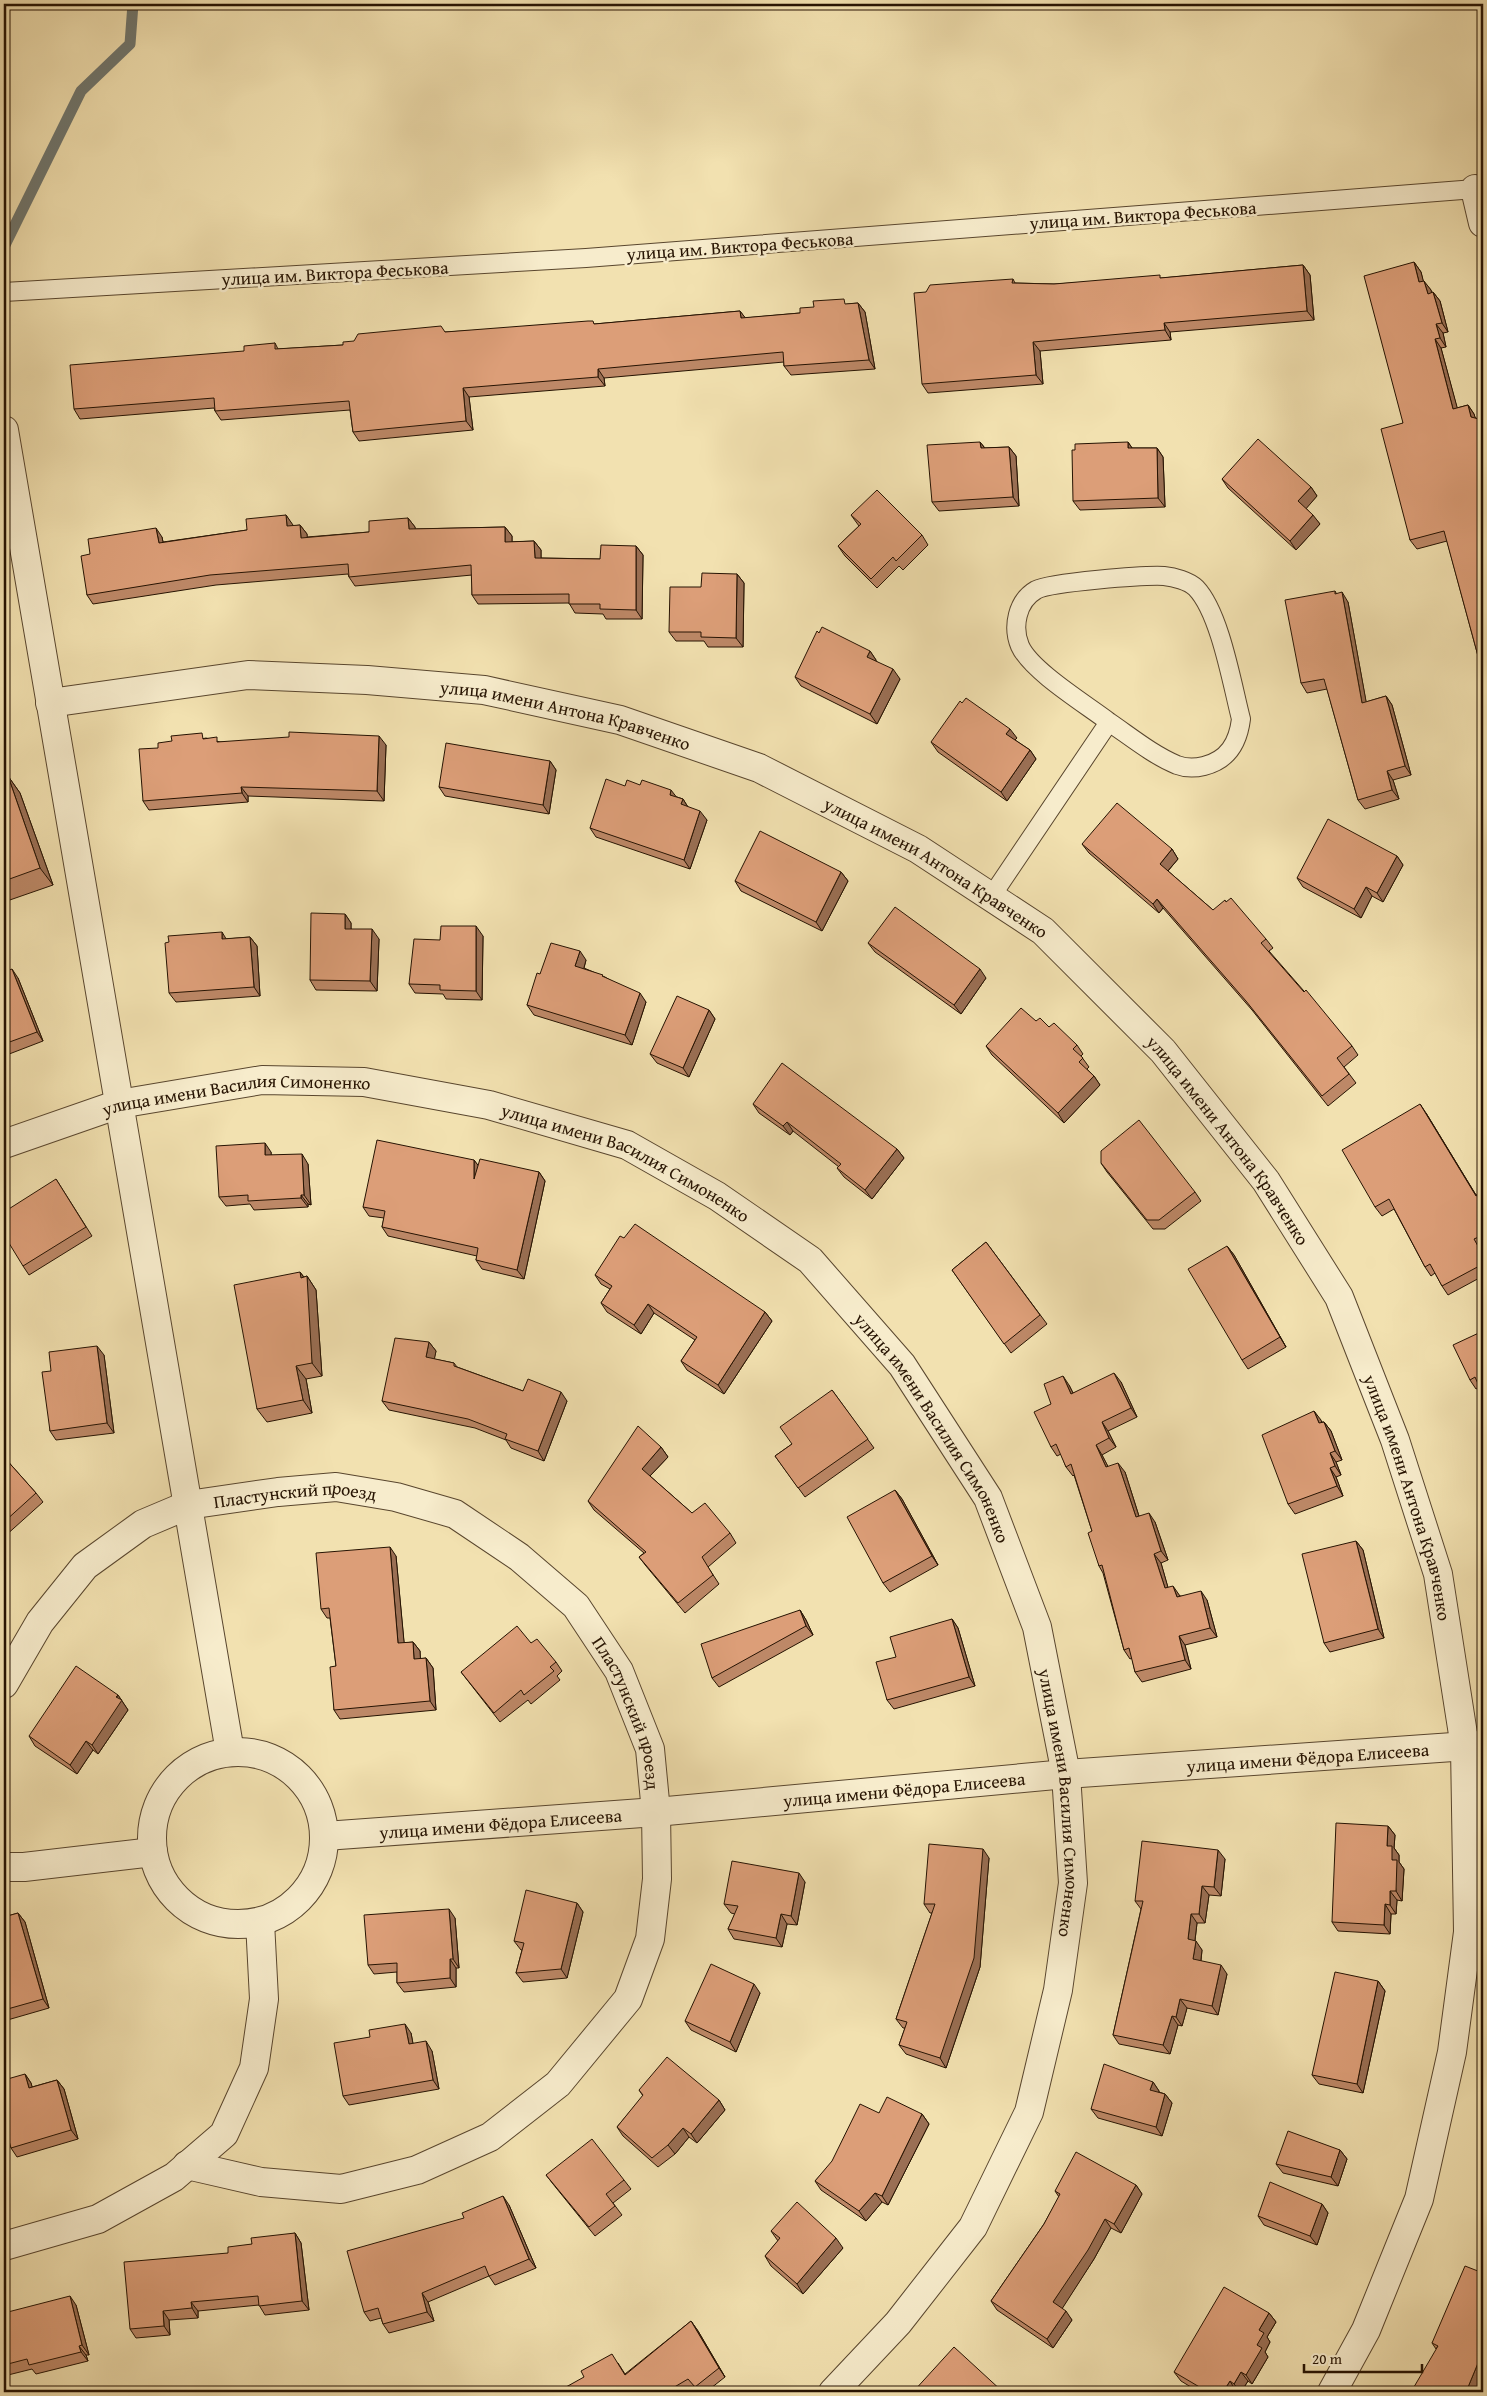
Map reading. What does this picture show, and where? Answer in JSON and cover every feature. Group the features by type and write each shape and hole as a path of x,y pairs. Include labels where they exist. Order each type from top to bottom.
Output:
{"street":[{"path":"1474,189 1483,223"},
{"path":"4,430 230,1752"},
{"name":"улица имени Антона Кравченко","path":"50,703 248,676 367,680 484,690 620,720 759,768 918,849 1043,931 1164,1051 1266,1181 1339,1296 1395,1440 1438,1574 1474,1746 1468,1932 1452,2052 1419,2198 1366,2330 1332,2392"},
{"name":"улица имени Василия Симоненко","path":"4,1144 119,1104 262,1080 364,1082 489,1104 627,1145 717,1196 810,1260 902,1365 988,1498 1037,1627 1066,1774 1073,1883 1058,1990 1030,2112 972,2227 898,2323 833,2392"},
{"name":"Пластунский проезд","path":"4,1684 40,1622 85,1566 143,1524 188,1504 278,1492 336,1488 396,1497 455,1514 520,1557 576,1606 619,1671 650,1749 656,1812 657,1879 650,1939 628,2000 558,2084 490,2137 417,2170 341,2189 262,2182 187,2165"},
{"name":"улица имени Фёдора Елисеева","path":"325,1836 656,1812 1066,1774 1474,1746"},
{"path":"230,1752 252,1752 276,1759 296,1774 315,1800 322,1815 325,1836 322,1864 311,1886 295,1905 274,1918 250,1925 225,1924 202,1917 181,1903 165,1884 155,1862 151,1838 155,1813 166,1790 182,1772 203,1758 230,1752"},
{"path":"4,1867 24,1867 153,1852"},
{"path":"4,2246 98,2219 174,2177 224,2134 254,2068 264,1998 260,1922"}],"lane":[{"name":"улица им. Виктора Феськова","path":"4,292 586,258 1474,189"},
{"path":"1164,576 1194,586 1212,612 1241,719 1239,734 1230,751 1217,763 1197,768 1179,766 1158,755 1109,722 1034,666 1020,647 1016,631 1017,614 1025,599 1037,589 1079,581 1164,576"},
{"path":"991,897 1109,722"}],"building":[{"path":"1414,262 1419,282 1424,281 1428,294 1433,292 1442,323 1436,324 1440,338 1435,339 1453,409 1468,405 1471,417 1479,419 1483,435 1483,654 1478,656 1444,531 1410,540 1381,429 1403,423 1364,276"},
{"path":"1303,265 1307,311 1164,323 1165,330 1033,342 1036,375 922,384 914,293 926,292 930,285 1013,279 1012,283 1054,284 1160,275 1160,278"},
{"path":"844,299 845,304 858,303 869,360 784,366 783,352 598,369 598,377 463,388 466,421 353,432 349,401 215,411 214,398 74,409 70,365 244,351 244,346 275,343 275,349 343,345 343,342 354,341 358,334 441,326 445,332 588,321 593,321 594,324 740,311 741,318 800,313 800,308 814,307 813,301"},
{"path":"1258,439 1311,487 1298,501 1313,515 1290,541 1222,479"},
{"path":"980,442 981,448 1009,447 1013,497 932,502 927,445"},
{"path":"1128,442 1128,448 1157,448 1158,498 1073,501 1072,450 1075,450 1075,444"},
{"path":"877,490 922,535 896,561 893,557 871,579 838,546 861,524 851,515"},
{"path":"286,515 287,526 300,525 301,538 369,532 369,521 408,518 409,529 505,527 505,542 534,541 535,558 600,559 601,545 636,546 636,610 600,609 600,604 569,604 569,594 472,595 471,565 349,577 348,564 210,575 87,595 81,556 90,554 88,539 156,528 159,543 247,530 246,519"},
{"path":"702,573 737,574 736,638 701,637 701,632 669,632 670,587 701,587"},
{"path":"1335,591 1335,594 1342,592 1362,703 1386,696 1405,766 1387,771 1392,790 1358,800 1324,679 1301,683 1285,600"},
{"path":"822,627 870,651 867,657 893,669 870,714 795,677 817,631 819,633"},
{"path":"966,698 1010,729 1006,734 1030,750 1001,792 931,742 960,701 962,703"},
{"path":"289,732 379,736 377,791 241,787 242,793 143,801 139,749 158,748 158,743 172,741 171,736 202,733 203,739 217,737 217,742 289,737"},
{"path":"446,743 550,761 543,805 439,787"},
{"path":"8,776 40,868 4,881 4,777"},
{"path":"606,779 625,786 627,780 640,785 642,780 671,790 670,795 683,799 681,804 700,811 684,860 590,828"},
{"path":"1117,803 1172,849 1160,864 1213,910 1225,900 1226,902 1231,898 1266,939 1261,943 1304,992 1306,990 1352,1046 1337,1058 1349,1074 1322,1096 1246,1001 1157,899 1153,904 1082,844"},
{"path":"1328,819 1397,856 1377,893 1366,887 1354,909 1297,878"},
{"path":"760,831 841,872 816,922 735,881"},
{"path":"895,907 980,969 954,1005 868,943"},
{"path":"311,913 345,914 345,929 372,929 370,981 310,980"},
{"path":"441,926 476,926 476,991 440,990 440,985 409,984 414,939 440,940"},
{"path":"222,932 222,939 250,937 254,987 169,993 165,943 169,942 168,936"},
{"path":"551,943 580,951 575,966 603,975 640,993 625,1035 527,1005 537,973 540,974"},
{"path":"12,969 37,1032 4,1044 4,972"},
{"path":"677,996 709,1010 683,1068 650,1054"},
{"path":"1021,1008 1036,1021 1040,1018 1049,1027 1054,1023 1077,1045 1073,1049 1083,1058 1079,1062 1094,1076 1058,1113 986,1046"},
{"path":"782,1063 897,1149 865,1190 837,1168 841,1164 787,1122 783,1126 753,1104"},
{"path":"1420,1104 1476,1196 1483,1192 1483,1235 1474,1239 1483,1255 1483,1264 1442,1286 1430,1264 1425,1267 1389,1199 1375,1207 1342,1150"},
{"path":"1139,1120 1195,1192 1159,1220 1147,1220 1101,1163 1101,1151"},
{"path":"377,1140 474,1160 474,1179 480,1159 539,1172 517,1270 476,1260 478,1248 382,1227 385,1211 363,1207"},
{"path":"265,1143 265,1155 302,1154 304,1195 301,1195 301,1198 248,1201 248,1195 219,1197 216,1146"},
{"path":"56,1179 86,1227 23,1266 4,1235 4,1212"},
{"path":"635,1224 765,1312 718,1385 681,1361 697,1337 648,1304 634,1325 601,1303 612,1286 595,1275 620,1236 624,1238"},
{"path":"986,1242 1040,1315 1004,1344 952,1270"},
{"path":"1227,1246 1280,1337 1242,1360 1188,1269"},
{"path":"300,1272 301,1278 307,1276 312,1363 296,1366 303,1400 257,1409 234,1285"},
{"path":"1483,1331 1483,1395 1475,1377 1470,1380 1453,1345"},
{"path":"395,1338 429,1342 426,1357 454,1363 454,1366 523,1391 528,1379 561,1392 538,1451 505,1439 507,1434 468,1419 382,1401"},
{"path":"97,1346 107,1423 50,1431 42,1372 51,1371 49,1352"},
{"path":"1114,1373 1131,1408 1102,1422 1109,1438 1096,1445 1106,1467 1118,1463 1136,1517 1149,1513 1161,1551 1154,1554 1165,1588 1173,1586 1177,1597 1201,1591 1210,1628 1179,1636 1185,1660 1135,1672 1129,1648 1124,1650 1102,1565 1099,1566 1088,1533 1092,1531 1071,1464 1066,1467 1056,1444 1051,1447 1034,1412 1051,1404 1044,1384 1063,1376 1071,1394"},
{"path":"832,1390 868,1439 798,1488 775,1456 792,1444 780,1427"},
{"path":"1314,1411 1319,1423 1324,1422 1335,1451 1330,1453 1335,1466 1330,1468 1337,1486 1288,1504 1262,1435"},
{"path":"638,1426 661,1447 642,1469 692,1513 705,1503 730,1533 702,1557 713,1575 678,1603 639,1557 646,1552 588,1501"},
{"path":"4,1457 36,1493 4,1522"},
{"path":"895,1490 932,1556 883,1583 847,1517"},
{"path":"1356,1541 1378,1629 1324,1643 1302,1554"},
{"path":"390,1547 398,1643 413,1642 414,1659 426,1658 430,1701 334,1710 330,1667 336,1666 329,1608 321,1609 316,1553"},
{"path":"800,1610 806,1626 712,1678 701,1644"},
{"path":"952,1619 969,1677 887,1700 876,1662 896,1657 890,1637"},
{"path":"517,1626 531,1643 537,1639 556,1662 550,1667 554,1671 524,1695 521,1690 494,1713 461,1672"},
{"path":"76,1666 118,1695 116,1697 122,1700 92,1745 86,1741 70,1765 29,1736"},
{"path":"1336,1823 1388,1826 1387,1846 1392,1846 1392,1860 1397,1860 1396,1891 1390,1891 1390,1905 1385,1904 1384,1925 1332,1922"},
{"path":"1142,1841 1218,1850 1214,1887 1202,1886 1199,1914 1191,1914 1188,1939 1196,1941 1193,1959 1221,1965 1212,2006 1180,1999 1176,2017 1172,2016 1163,2045 1113,2035 1143,1901 1135,1901"},
{"path":"929,1844 983,1849 974,1958 940,2058 899,2045 907,2022 896,2019 935,1904 924,1904"},
{"path":"732,1861 799,1873 791,1916 781,1914 776,1938 728,1929 738,1906 724,1904"},
{"path":"526,1890 577,1903 561,1969 516,1973 524,1943 514,1941"},
{"path":"449,1909 453,1959 450,1959 450,1978 397,1983 397,1963 368,1965 364,1915"},
{"path":"18,1913 43,1999 4,2010 4,1917"},
{"path":"711,1964 754,1984 730,2042 685,2021"},
{"path":"1335,1972 1378,1981 1357,2084 1312,2075"},
{"path":"405,2024 409,2044 426,2041 433,2080 343,2096 334,2043 370,2037 369,2030"},
{"path":"667,2057 719,2100 691,2134 683,2128 668,2145 652,2158 617,2127 643,2095 639,2090"},
{"path":"1104,2064 1153,2082 1150,2090 1165,2094 1156,2127 1091,2109"},
{"path":"25,2074 29,2088 57,2080 71,2130 11,2148 4,2123 4,2080"},
{"path":"887,2097 922,2114 882,2196 875,2193 859,2211 815,2181 832,2161 860,2104 879,2113"},
{"path":"1288,2131 1340,2150 1331,2177 1276,2164"},
{"path":"592,2139 624,2180 606,2194 615,2206 589,2227 546,2175"},
{"path":"1076,2152 1136,2185 1114,2224 1105,2219 1088,2250 1053,2302 1066,2311 1047,2339 991,2301 1044,2224 1060,2194 1055,2191"},
{"path":"1270,2182 1322,2204 1310,2236 1258,2216"},
{"path":"503,2196 529,2259 489,2276 485,2266 422,2293 427,2312 383,2324 378,2308 364,2312 347,2251 464,2218 462,2213"},
{"path":"797,2202 836,2238 797,2284 765,2256 780,2238 771,2231"},
{"path":"295,2233 302,2301 259,2306 258,2296 191,2302 192,2308 163,2311 164,2326 130,2329 124,2262 228,2253 228,2247 252,2244 251,2238"},
{"path":"1465,2266 1483,2273 1483,2351 1466,2392 1411,2392 1438,2346 1432,2343"},
{"path":"1224,2287 1269,2313 1259,2330 1264,2333 1257,2345 1262,2348 1246,2375 1241,2372 1234,2384 1230,2381 1223,2392 1208,2392 1174,2372"},
{"path":"70,2296 82,2345 79,2346 81,2352 29,2365 27,2359 4,2365 4,2313"},
{"path":"691,2321 719,2368 695,2387 688,2379 666,2392 557,2392 584,2377 581,2371 612,2354 625,2375"},
{"path":"954,2347 1003,2392 913,2392"}],"waterway":[{"path":"4,247 81,91 130,44 133,4"}]}
